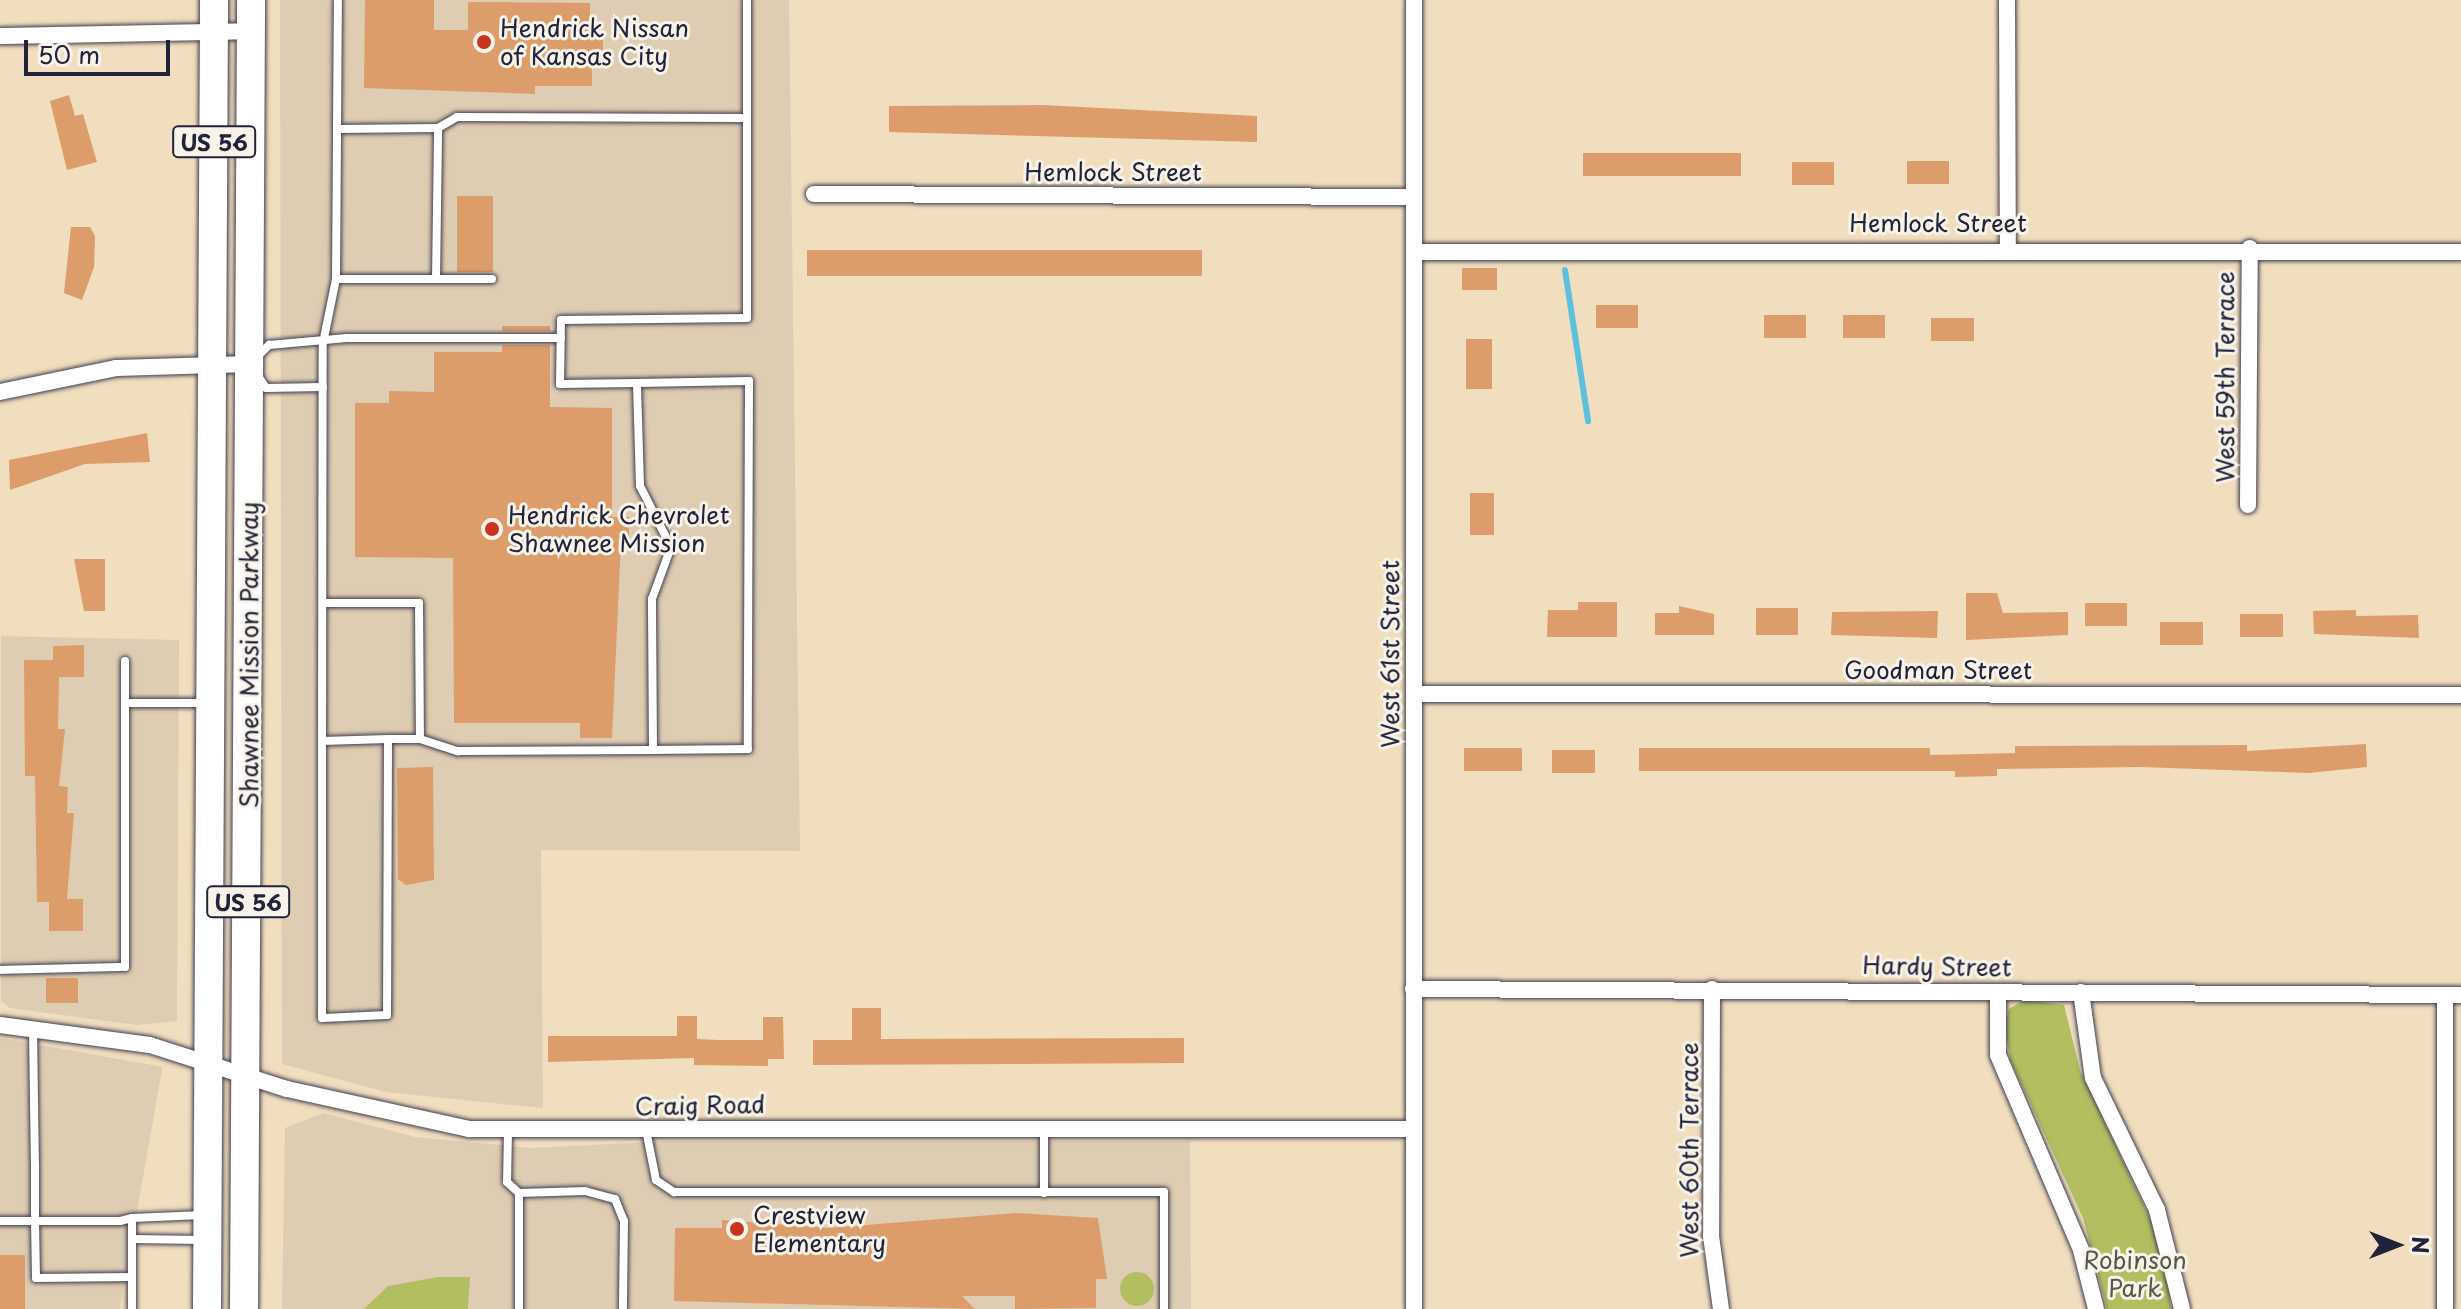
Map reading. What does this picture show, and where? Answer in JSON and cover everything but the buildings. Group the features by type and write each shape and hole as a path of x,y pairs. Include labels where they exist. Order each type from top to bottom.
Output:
{"highway":[{"name":"Shawnee Mission Parkway","path":"207,1309 214,0"},
{"name":"Shawnee Mission Parkway","path":"244,1309 251,0"}],"street":[{"name":"West 61st Street","path":"1414,0 1414,1309"},
{"path":"2007,0 2008,247"},
{"path":"0,36 251,31"},
{"name":"Hemlock Street","path":"814,194 1413,197"},
{"name":"Hemlock Street","path":"1416,252 2008,247 2461,252"},
{"name":"West 59th Terrace","path":"2248,505 2250,248"},
{"path":"0,392 116,368 250,364"},
{"name":"Goodman Street","path":"1414,694 2461,695"},
{"name":"Hardy Street","path":"1413,989 2453,995"},
{"name":"West 60th Terrace","path":"1712,989 1711,1236 1721,1309"},
{"path":"2081,992 2093,1078 2157,1210 2182,1309"},
{"path":"1998,994 1998,1055 2081,1250 2096,1309"},
{"path":"2445,1309 2453,995"},
{"name":"Craig Road","path":"0,1025 33,1027 208,1061 247,1076 388,1113 508,1131 1414,1129"}],"lane":[{"path":"338,0 336,279 323,343 322,1018 387,1015 388,739"},
{"path":"322,741 420,739 458,751 748,749 749,381 560,384 561,320 747,318 747,0"},
{"path":"337,129 438,128 457,117 747,118"},
{"path":"436,279 438,128"},
{"path":"336,279 492,279"},
{"path":"323,387 266,388 250,364 269,345 561,338"},
{"path":"637,383 640,486 671,547 652,599 653,750"},
{"path":"323,603 419,603 420,739"},
{"path":"0,970 125,967 125,661"},
{"path":"125,703 212,703"},
{"path":"33,1027 36,1278 132,1277"},
{"path":"1044,1129 1044,1193"},
{"path":"646,1130 656,1180 674,1192 1164,1192 1164,1309"},
{"path":"508,1131 507,1182 519,1193 585,1191 615,1199 624,1221 623,1309"},
{"path":"519,1193 519,1309"},
{"path":"132,1218 132,1309"},
{"path":"0,1221 132,1218 208,1227"},
{"path":"132,1239 208,1227"}],"shaded area":[{"path":"280,0 789,0 800,851 541,850 543,1108 386,1092 282,1064"},
{"path":"1,636 179,640 177,1021 137,1025 10,1008 1,1001"},
{"path":"0,1038 162,1067 120,1309 0,1309"},
{"name":"Crestview Elementary","path":"323,1113 415,1137 530,1148 672,1141 1190,1141 1191,1309 282,1309 285,1128"}],"green space":[{"name":"Robinson Park","path":"2024,1000 2064,1005 2080,1070 2164,1249 2171,1309 2107,1309 2083,1218 2010,1059 2005,1024 2009,1009"},
{"path":"1137,1272 1149,1277 1154,1289 1149,1301 1137,1306 1125,1301 1120,1289 1125,1277"},
{"path":"439,1277 470,1277 468,1309 364,1309 388,1286"}],"waterway":[{"path":"1565,270 1588,421"}],"place":[{"name":"Hendrick Nissan of Kansas City","path":"484,42"},
{"name":"Hendrick Chevrolet Shawnee Mission","path":"492,529"},
{"name":"Crestview Elementary","path":"737,1229"}]}
